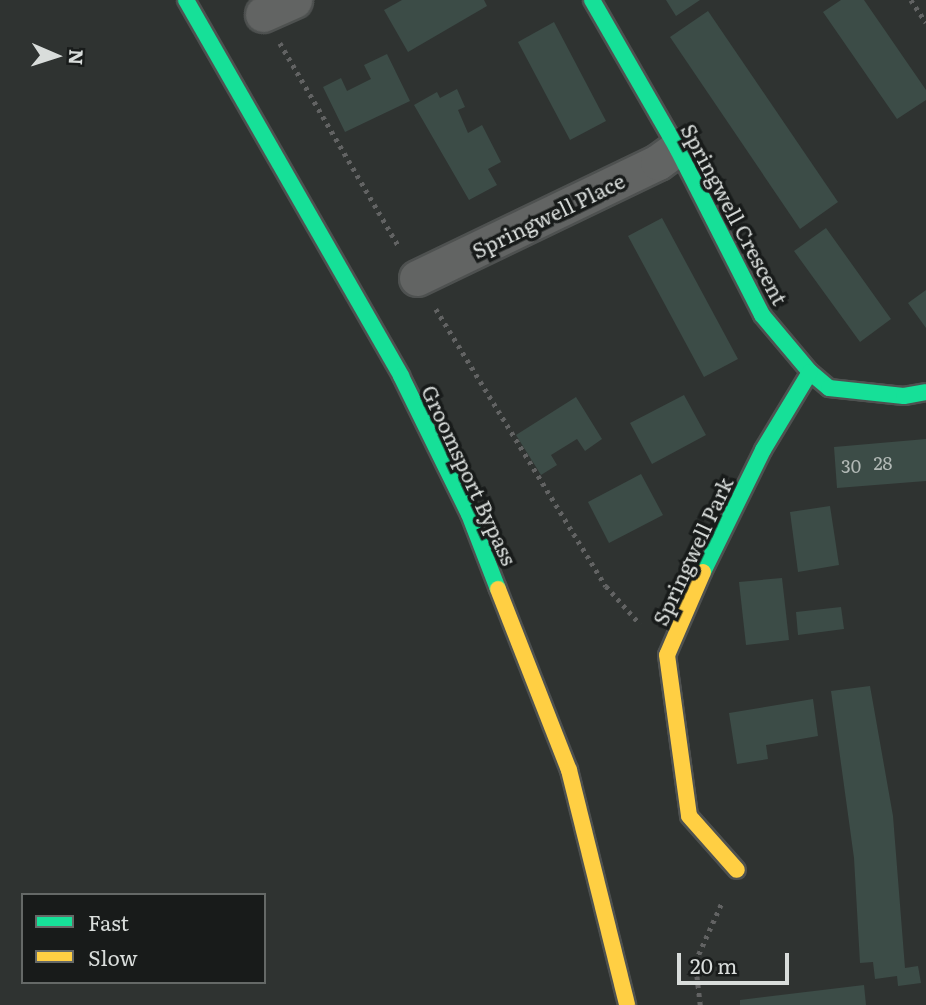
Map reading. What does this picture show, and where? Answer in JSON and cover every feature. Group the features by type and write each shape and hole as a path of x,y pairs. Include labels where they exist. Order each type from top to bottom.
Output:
{"street":[{"name":"Groomsport Bypass","path":"186,0 401,376 469,514 569,769 627,1005"},
{"name":"Springwell Crescent","path":"592,0 677,148 762,315 810,372 829,388 904,396 926,392"},
{"name":"Springwell Place","path":"417,278 658,162 677,148"},
{"name":"Springwell Park","path":"737,870 689,816 667,655 687,605 763,450 810,372"}],"path":[{"path":"911,0 926,22"},
{"path":"279,7 417,278 606,586 667,655"},
{"path":"700,1005 695,962 737,870"}],"building":[{"path":"402,0 484,0 487,6 408,52 384,10"},
{"path":"666,0 700,0 676,16"},
{"path":"841,0 864,0 926,90 926,100 897,119 823,12"},
{"path":"708,11 838,202 800,229 670,37"},
{"path":"554,22 606,121 570,140 518,42"},
{"path":"387,54 410,101 345,132 323,87 341,78 347,91 371,79 364,65"},
{"path":"457,89 465,107 458,110 468,133 482,125 501,162 488,169 497,185 469,200 414,105 437,92 440,98"},
{"path":"662,218 738,359 704,377 628,236"},
{"path":"826,228 891,319 860,342 794,251"},
{"path":"926,290 926,328 908,303"},
{"path":"684,395 706,435 652,464 630,423"},
{"path":"576,397 602,439 585,451 577,439 551,455 557,465 541,475 516,435"},
{"path":"926,439 926,481 837,488 834,447"},
{"path":"641,474 663,515 609,543 588,502"},
{"path":"830,506 839,565 798,572 790,512"},
{"path":"782,578 789,640 746,645 739,582"},
{"path":"841,607 844,629 798,635 796,612"},
{"path":"870,686 893,816 905,968 918,966 921,983 898,986 897,976 875,979 873,962 860,963 854,858 831,691"},
{"path":"813,699 818,736 766,745 768,759 737,764 729,713"},
{"path":"864,985 866,1005 740,1005 740,1000"}],"traffic: fast":[{"path":"186,0 401,376 469,514 498,589"},
{"path":"592,0 677,148 762,315 810,372 829,388 904,396 926,392"},
{"path":"703,572 763,450 810,372"}],"traffic: slow":[{"path":"703,572 667,655 689,816 737,870"},
{"path":"498,589 569,770 627,1005"}]}
